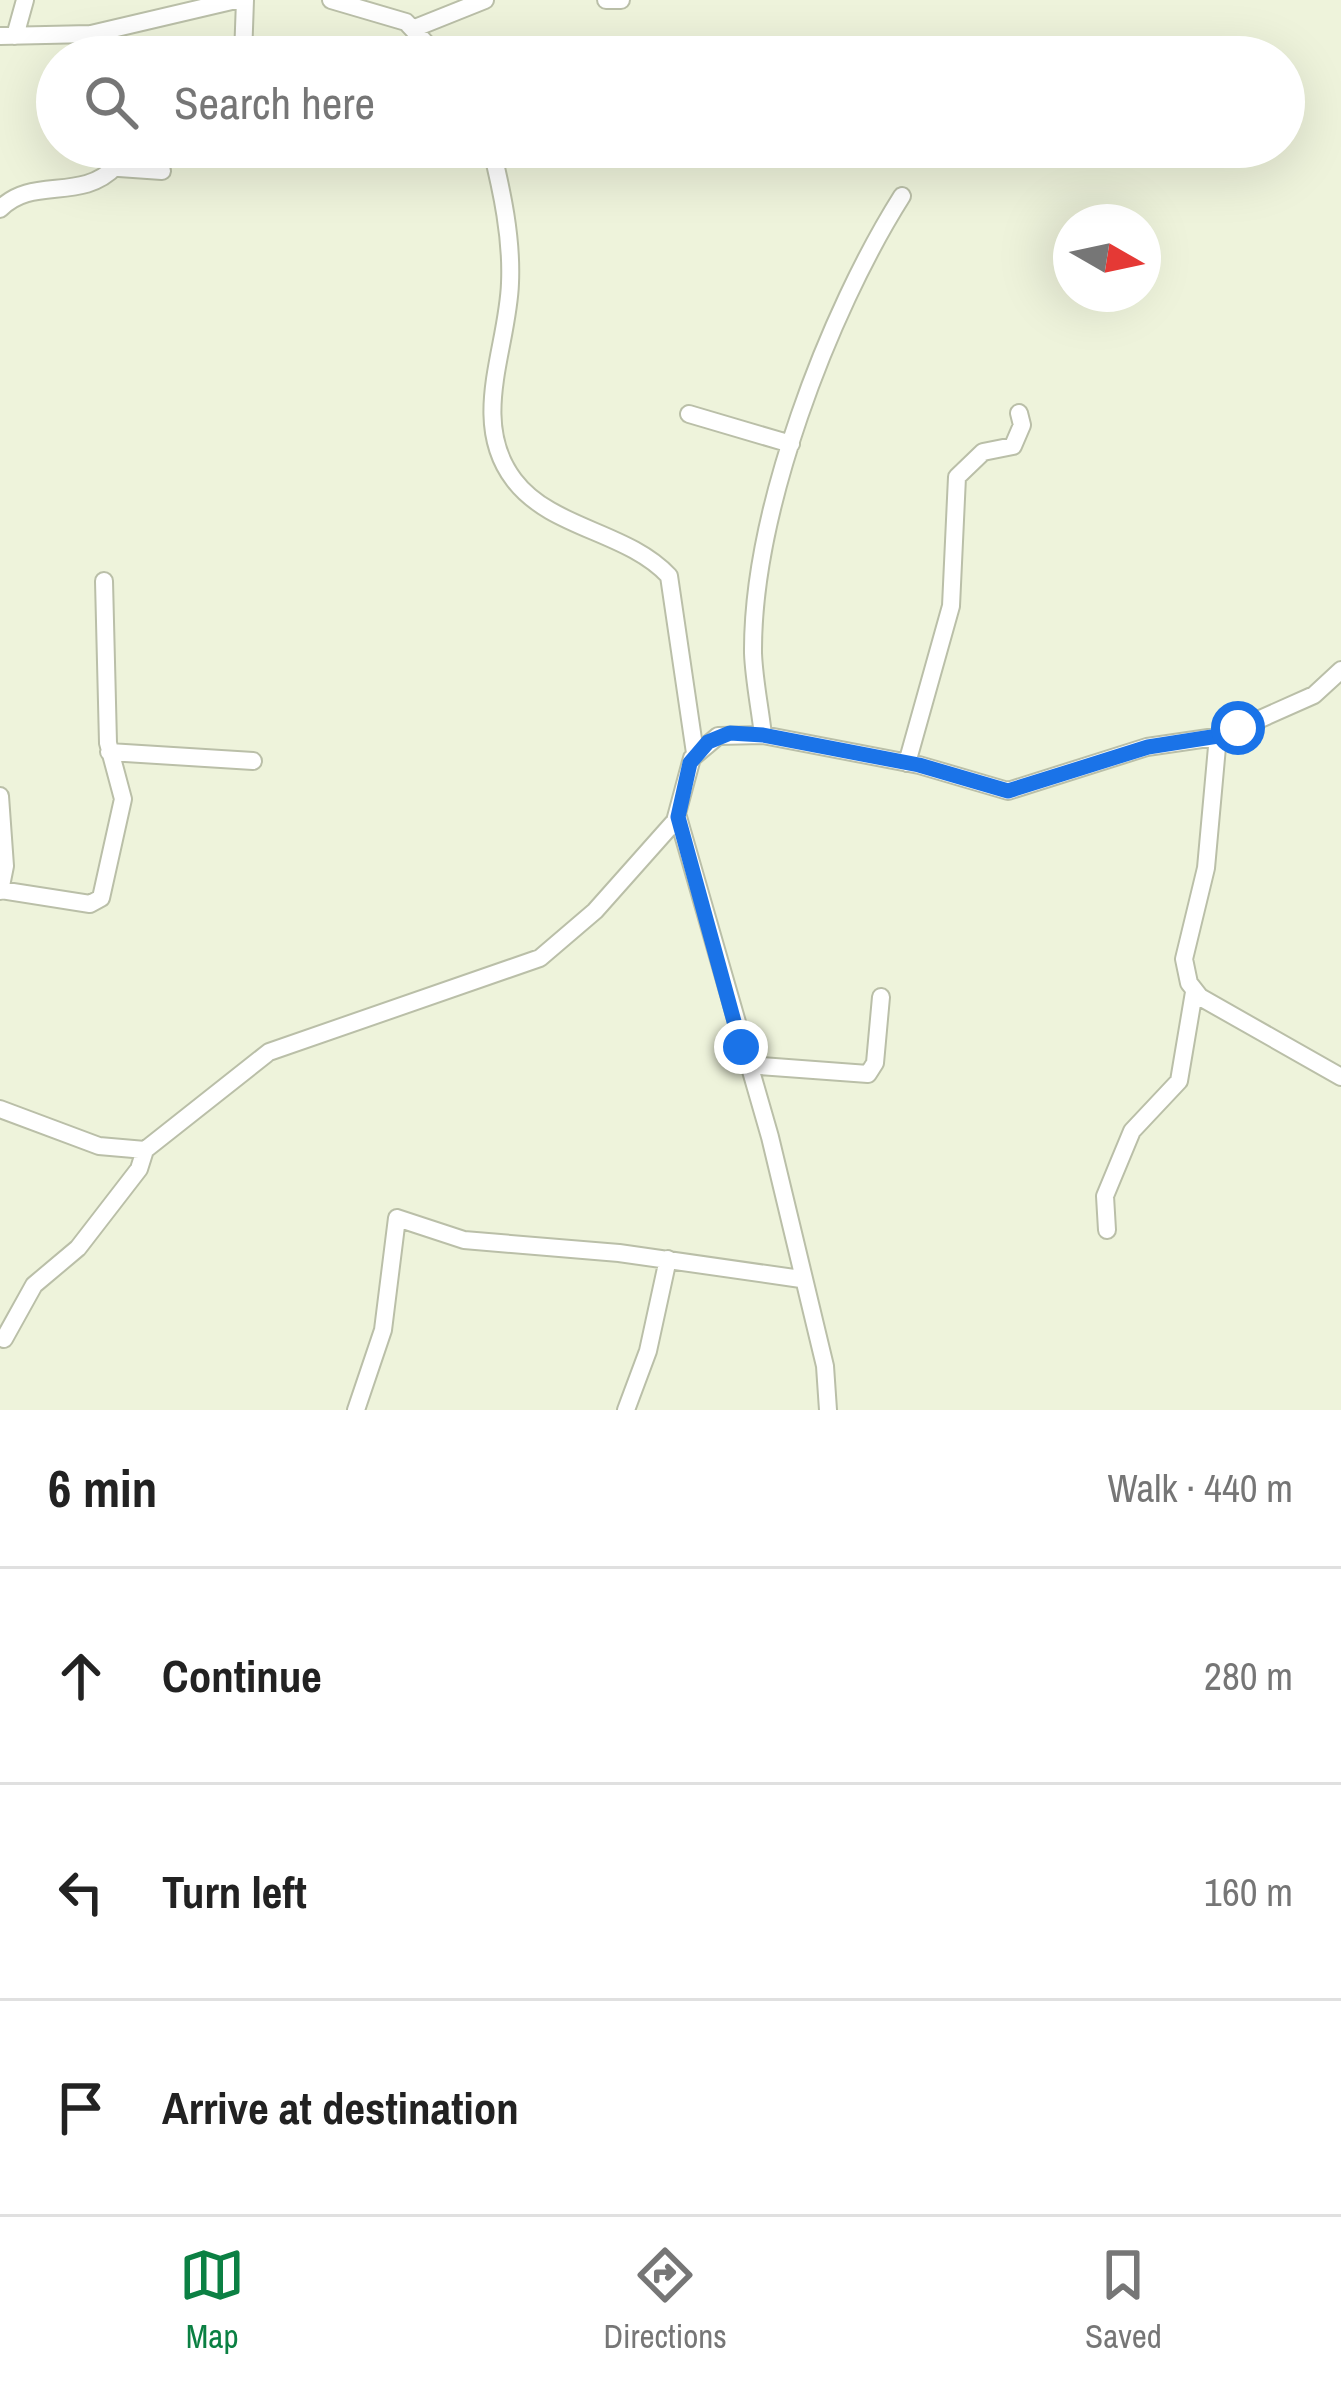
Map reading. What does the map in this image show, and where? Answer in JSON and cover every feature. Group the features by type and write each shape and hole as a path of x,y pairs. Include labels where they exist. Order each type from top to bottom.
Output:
{"street":[{"path":"25,0 8,36 91,34 240,0 242,36"},
{"path":"331,0 416,28 422,36"},
{"path":"416,28 485,0"},
{"path":"606,0 621,0"},
{"path":"0,209 25,188 81,188 102,168"},
{"path":"152,168 161,171"},
{"path":"4,1339 34,1285 78,1248 139,1169 146,1150 269,1052 540,958 596,910 678,817 695,753 669,576 623,543 528,494 513,478 497,441 492,400 510,277 493,168"},
{"path":"763,735 753,652 756,601 790,443 845,298 902,196"},
{"path":"908,763 951,606 957,477 983,452 1013,446 1022,425 1019,413"},
{"path":"689,414 790,443"},
{"path":"0,796 5,866 0,891 90,904 100,898 123,806 109,752 104,581"},
{"path":"695,753 723,734 763,735 908,763 1008,791 1148,747 1218,736 1314,694 1341,670"},
{"path":"1107,1230 1105,1196 1132,1131 1179,1081 1194,992 1184,959 1206,868 1218,736"},
{"path":"109,752 253,761"},
{"path":"678,817 770,1137 825,1366 828,1410"},
{"path":"1194,992 1341,1076"},
{"path":"747,1065 871,1072 881,997"},
{"path":"0,1109 99,1146 146,1150"},
{"path":"356,1410 386,1318 396,1218 464,1240 668,1258 801,1279"},
{"path":"626,1410 648,1351 668,1258"}],"route":[{"path":"741,1047 678,817 690,763 708,742 730,733 763,735 919,765 1008,791 1148,747 1218,736 1238,728"}]}
